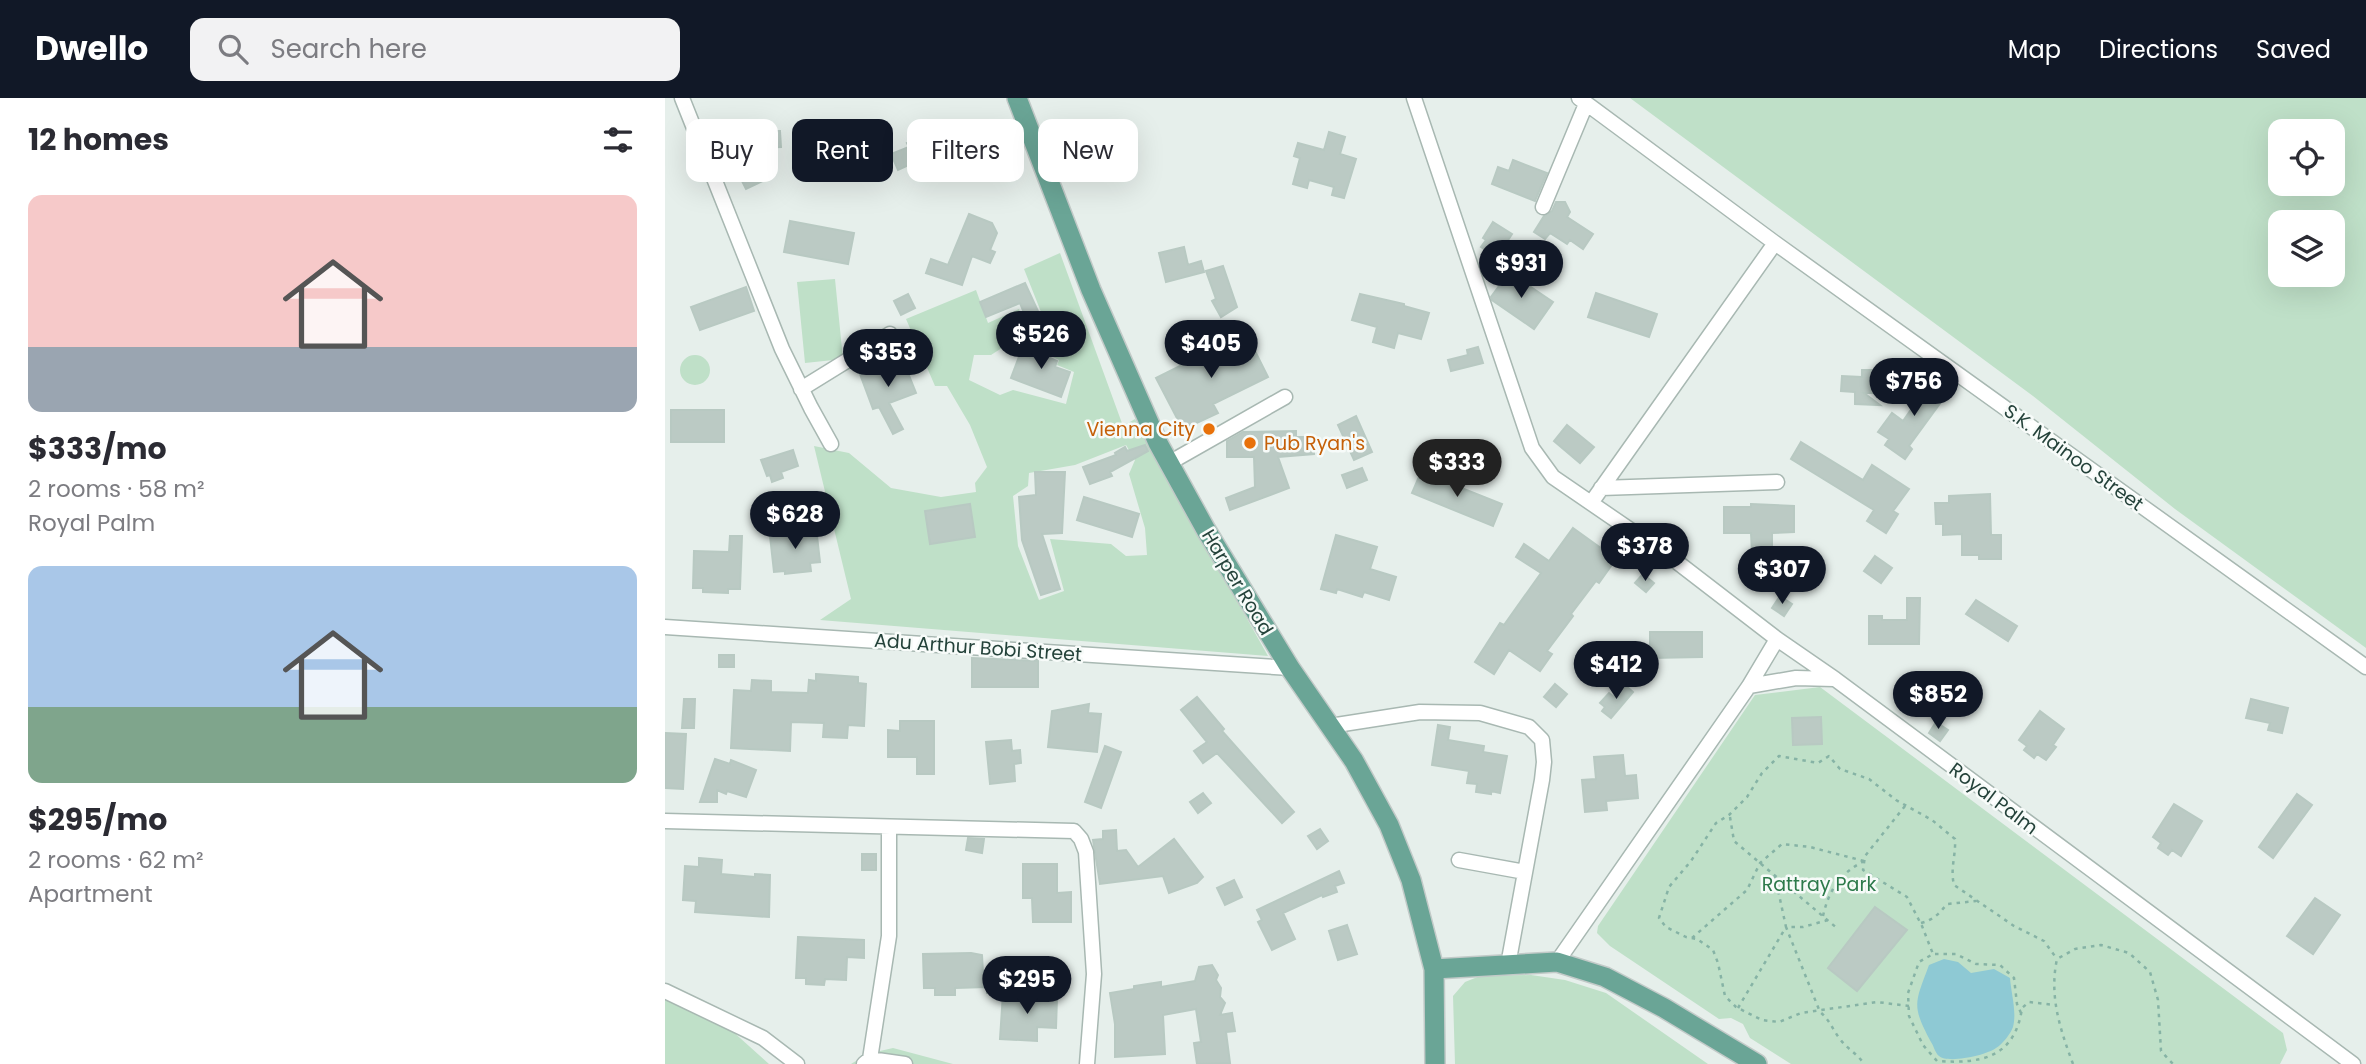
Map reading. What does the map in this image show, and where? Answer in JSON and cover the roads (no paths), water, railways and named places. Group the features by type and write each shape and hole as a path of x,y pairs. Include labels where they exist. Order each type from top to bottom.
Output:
{"main road":[{"name":"Harper Road","path":"1017,98 1091,290 1158,443 1206,530 1290,668 1354,761 1389,825 1411,880 1434,969 1435,1064"},
{"path":"1434,969 1557,962 1605,977 1664,1008 1757,1064"}],"street":[{"path":"682,98 782,349 831,444"},
{"name":"Royal Palm","path":"1415,98 1532,448 1553,477 1677,562 1777,639 1835,679 2353,1064"},
{"path":"1543,207 1582,101"},
{"name":"S.K. Mainoo Street","path":"1582,101 1775,243 2366,667"},
{"path":"1591,503 1775,243"},
{"path":"801,388 890,334"},
{"path":"1169,463 1285,397"},
{"path":"1601,488 1777,482"},
{"name":"Adu Arthur Bobi Street","path":"665,626 1290,668"},
{"path":"1557,962 1749,686 1777,639"},
{"path":"1749,686 1796,678 1835,679"},
{"path":"1330,726 1420,712 1480,713 1529,727 1542,740 1545,762 1508,965"},
{"path":"665,821 1074,831 1081,839 1086,852 1094,974 1087,1064"},
{"path":"889,827 889,936 867,1062 905,1064"},
{"path":"1459,860 1525,872"},
{"path":"665,991 763,1038 797,1064"}],"water":[{"path":"1944,959 1958,962 1971,973 1994,969 2010,978 2013,1027 2003,1042 1991,1051 1967,1058 1950,1059 1939,1056 1920,1020 1918,996 1929,965"}],"place":[{"name":"Vienna City","path":"1209,429"},
{"name":"Pub Ryan's","path":"1250,443"}],"park label":[{"name":"Rattray Park","path":"1819,884"}]}
